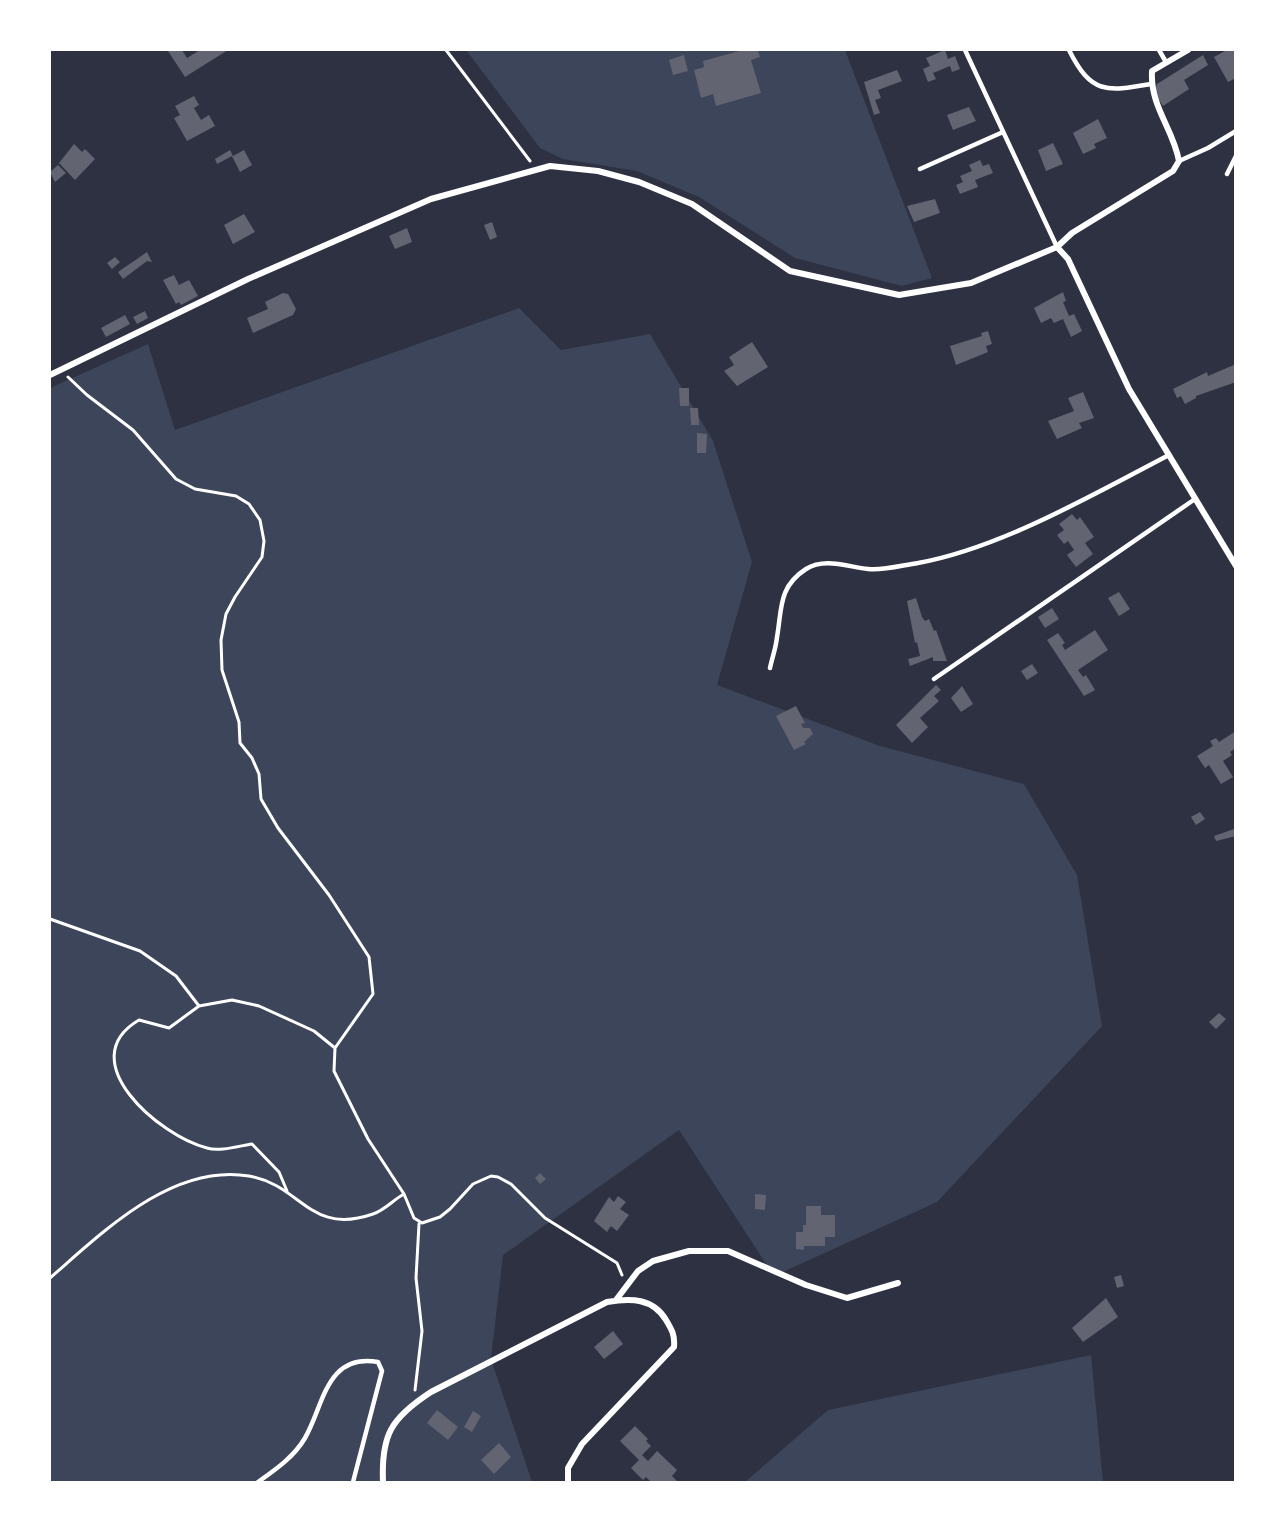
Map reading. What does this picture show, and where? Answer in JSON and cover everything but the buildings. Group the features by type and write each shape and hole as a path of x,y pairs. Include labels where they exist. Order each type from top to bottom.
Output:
{"street":[{"path":"50,375 63,371 248,279 431,199 550,166 598,171 639,182 692,204 790,271 900,295 971,283 1057,247 1072,233 1173,171 1179,161 1177,150 1151,93 1152,71 1188,50"},
{"path":"1057,247 1068,259 1130,389 1236,566"},
{"path":"615,1301 638,1271 652,1261 689,1251 728,1251 806,1285 847,1298 898,1283"},
{"path":"383,1482 382,1459 386,1438 393,1423 430,1392 607,1302 652,1303 660,1310 675,1335 674,1347 582,1444 568,1468 568,1482"}],"lane":[{"path":"965,50 1057,247"},
{"path":"1069,50 1079,70 1092,82 1120,90 1151,84"},
{"path":"1159,50 1166,62"},
{"path":"1179,161 1208,148 1236,131"},
{"path":"920,169 1003,132"},
{"path":"1227,174 1236,156"},
{"path":"770,668 778,636 780,602 790,584 807,568 837,563 869,569 920,562 958,551 996,539 1169,455"},
{"path":"934,679 1195,499"},
{"path":"258,1482 282,1466 305,1439 324,1392 336,1372 363,1360 378,1362 382,1371 353,1482"}],"path":[{"path":"446,50 536,170"},
{"path":"63,371 87,395 133,430 176,479 195,489 243,500 260,520 264,541 262,557 226,614 221,640 222,670 239,722 240,742 252,758 259,774 261,800 278,828 330,895 369,957 373,994 335,1048 334,1071 368,1139 404,1194 414,1218 419,1223 416,1278 422,1331 413,1404"},
{"path":"50,920 140,951 176,976 199,1006"},
{"path":"287,1191 279,1172 252,1144 208,1149 181,1138 150,1117 119,1081 115,1065 117,1040 125,1028 139,1020 169,1028 199,1006 232,1000 259,1006 314,1031 335,1048"},
{"path":"50,1278 128,1212 180,1185 207,1176 237,1175 266,1181 287,1191 311,1211 335,1219 375,1214 404,1194"},
{"path":"419,1223 440,1217 473,1184 491,1176 498,1177 511,1184 545,1218 617,1263 626,1287"}],"shaded area":[{"path":"466,50 845,50 932,278 902,286 795,258 699,197 637,171 563,159 540,148"},
{"path":"519,308 561,350 650,334 713,441 752,562 717,685 880,746 1024,784 1077,875 1102,1026 937,1202 774,1276 679,1130 503,1255 491,1359 532,1482 50,1482 50,388 148,344 175,430"},
{"path":"1091,1355 1103,1482 745,1482 828,1410"}]}
